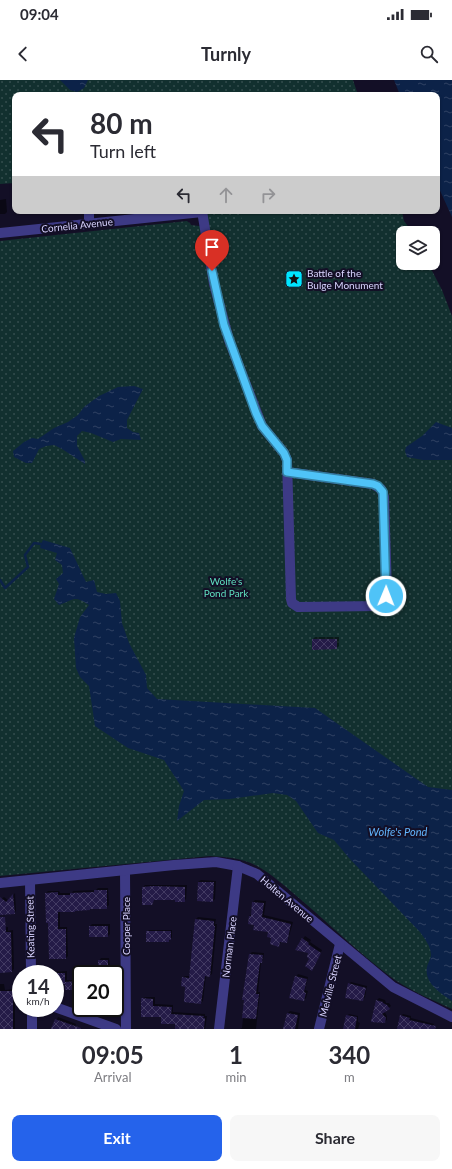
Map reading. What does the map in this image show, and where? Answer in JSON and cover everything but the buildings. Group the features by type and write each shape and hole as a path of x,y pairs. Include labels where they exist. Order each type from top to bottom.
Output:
{"street":[{"path":"89,214 89,223"},
{"name":"Cornelia Avenue","path":"0,233 174,214"},
{"path":"202,214 214,284 224,325 262,426 284,453 287,460 287,472 292,603 298,607 378,606 382,604 385,601 387,591 384,497 381,488 373,484 287,472"},
{"name":"Holten Avenue","path":"0,883 216,862 238,866 257,874 393,987 452,1017"},
{"name":"Norman Place","path":"219,1029 238,866"},
{"name":"Cooper Place","path":"125,870 126,1029"},
{"name":"Keating Street","path":"30,880 31,965"},
{"name":"Melville Street","path":"319,1029 340,944"},
{"path":"64,1010 116,1029"},
{"path":"32,1017 32,1029"}],"green space":[{"path":"0,80 353,80 357,92 12,92 12,183 0,184"},
{"name":"Wolfe's Pond Park","path":"205,214 403,214 404,221 408,226 396,226 396,270 432,270 442,290 452,316 452,1009 395,980 359,951 279,881 263,869 246,861 228,857 210,856 0,876 0,241 187,221 191,225 207,227"},
{"path":"240,214 291,214 289,217 247,221 242,219"}],"water":[{"path":"60,80 88,80 84,88 77,92 70,90"},
{"path":"394,80 452,80 452,217 440,191 440,92 399,92"},
{"path":"134,386 143,389 127,420 127,428 133,432 139,433 141,440 121,439 113,442 82,431 77,436 77,446 85,461 85,464 54,445 39,449 32,463 26,463 14,457 13,451 24,442 32,438 38,439 54,428 68,422 78,415 84,407 99,396 118,387"},
{"path":"436,422 452,428 452,460 423,460 407,457 405,451 406,447 422,436"},
{"name":"Wolfe's Pond","path":"43,540 70,548 86,582 94,580 97,592 106,594 116,593 120,601 122,623 129,643 146,675 147,688 157,699 315,708 428,787 452,790 452,1001 430,983 427,967 431,952 427,942 420,932 349,858 334,840 318,833 296,801 287,795 273,793 230,799 204,800 177,821 179,806 184,791 164,760 128,748 95,726 89,686 80,677 76,668 74,638 80,617 89,605 80,600 74,599 59,605 54,599 59,584 56,579 63,573 62,565 55,560 57,553 40,548"}],"waterway":[{"path":"0,580 5,588 28,567 25,555 34,543 41,544"}],"place":[{"name":"Battle of the Bulge Monument","path":"294,279"}],"route":[{"path":"212,271 224,325 256,413 262,426 284,453 287,460 287,472 373,484 381,488 384,497 387,576 386,596"}]}
